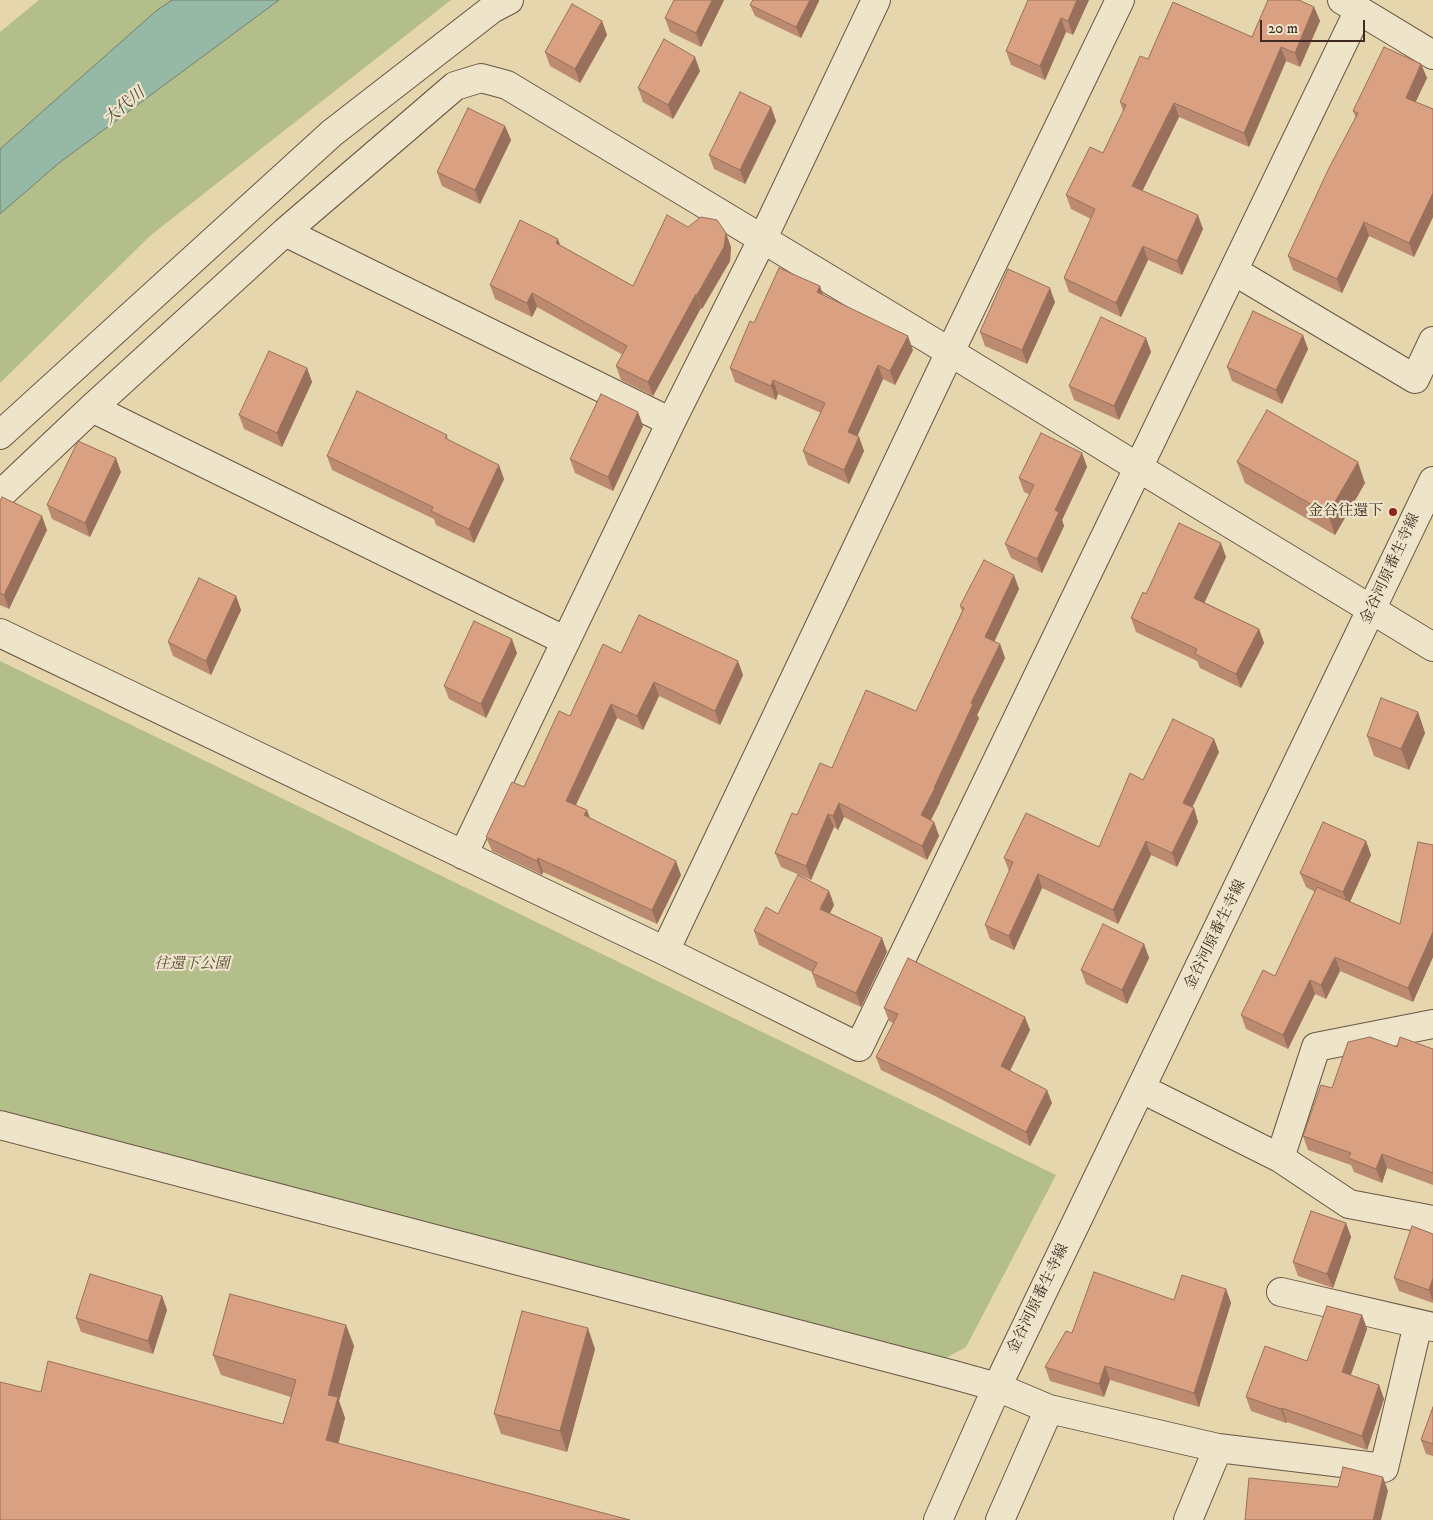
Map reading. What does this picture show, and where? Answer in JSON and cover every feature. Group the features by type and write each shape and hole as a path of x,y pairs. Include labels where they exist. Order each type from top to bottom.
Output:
{"street":[{"path":"0,435 332,133 492,9 509,0"},
{"path":"464,855 671,422 763,238 876,0"},
{"path":"665,951 1120,0"},
{"path":"0,633 665,951 859,1047 1234,271 1351,5 1433,55"},
{"path":"0,495 92,408 285,232 455,86 481,78 507,85 763,238 1433,646"},
{"path":"285,232 671,422"},
{"path":"1234,271 1415,379 1433,341"},
{"path":"92,408 566,641"},
{"name":"金谷河原番生寺線","path":"938,1520 997,1387 1433,482"},
{"path":"1280,1158 1316,1046 1433,1024"},
{"path":"1142,1089 1280,1158 1349,1204 1433,1220"},
{"path":"0,1125 997,1387 1049,1409 1218,1448 1384,1468 1426,1325 1281,1292"},
{"path":"1000,1520 1049,1409"},
{"path":"1188,1520 1218,1448"}],"green space":[{"path":"39,0 451,0 151,235 0,383 0,32"},
{"name":"往還下公園","path":"0,661 1056,1175 966,1347 944,1359 0,1110"}],"water":[{"name":"大代川","path":"172,0 279,0 59,163 0,214 0,149 156,11"}],"building":[{"path":"674,0 712,0 696,33 665,18"},
{"path":"753,0 810,0 796,27 750,5"},
{"path":"1028,0 1077,0 1068,21 1061,18 1040,66 1006,51"},
{"path":"1268,0 1299,0 1314,7 1295,53 1281,47 1244,133 1174,103 1132,186 1198,215 1177,261 1143,246 1116,303 1064,278 1095,209 1066,195 1090,147 1103,153 1126,105 1120,102 1140,56 1148,59 1173,2 1252,37"},
{"path":"572,4 602,21 575,69 545,52"},
{"path":"664,39 695,57 668,105 638,88"},
{"path":"1384,47 1421,64 1406,98 1433,109 1433,193 1409,243 1364,222 1337,279 1288,256 1329,168 1358,113 1353,111"},
{"path":"740,92 771,107 740,170 709,155"},
{"path":"468,108 505,126 475,190 437,172"},
{"path":"667,215 688,227 701,217 717,220 726,233 724,247 648,382 616,366 627,346 532,293 527,303 490,285 520,220 558,239 556,243 633,286"},
{"path":"779,268 820,286 817,292 908,336 890,371 878,365 848,432 859,437 844,470 803,451 825,403 773,380 771,386 730,368 750,321 754,323"},
{"path":"1008,269 1050,288 1022,350 980,332"},
{"path":"1253,311 1303,335 1276,390 1227,367"},
{"path":"1101,317 1146,338 1114,406 1069,386"},
{"path":"269,351 307,368 277,433 239,415"},
{"path":"357,391 447,435 445,438 499,465 469,529 431,511 433,507 327,456"},
{"path":"601,394 638,412 608,477 570,459"},
{"path":"1267,410 1358,462 1328,514 1237,462"},
{"path":"1041,433 1082,453 1055,510 1059,512 1037,559 1005,544 1034,485 1019,478"},
{"path":"78,441 116,458 85,523 47,505"},
{"path":"2,497 42,516 4,595 0,593 0,501"},
{"path":"1179,523 1221,543 1194,598 1259,629 1236,674 1195,654 1197,649 1131,618 1143,592 1146,594"},
{"path":"984,560 1014,575 985,637 1000,644 971,703 973,704 921,815 934,822 922,846 839,803 833,816 828,814 806,866 775,853 792,813 797,815 820,763 832,768 866,690 916,711 964,608 960,606"},
{"path":"199,578 236,596 206,661 168,642"},
{"path":"639,615 738,661 715,711 654,682 637,716 611,704 566,801 587,810 584,815 676,861 652,910 538,858 537,861 486,837 512,782 524,787 559,711 570,716 603,644 621,653"},
{"path":"474,621 512,639 481,704 444,686"},
{"path":"1381,698 1418,712 1401,749 1367,736"},
{"path":"1173,719 1214,739 1183,803 1194,808 1172,853 1146,841 1113,910 1038,874 1009,936 985,925 1013,862 1004,858 1026,813 1099,847 1130,773 1143,780"},
{"path":"1323,822 1366,841 1343,892 1300,873"},
{"path":"1418,842 1433,845 1433,932 1408,988 1335,957 1321,985 1310,980 1283,1035 1241,1015 1263,970 1275,976 1317,887 1400,924"},
{"path":"798,875 829,891 820,909 882,938 856,993 812,973 817,963 754,931 766,907 778,914"},
{"path":"1103,924 1144,944 1122,990 1081,970"},
{"path":"908,958 1025,1017 1001,1066 1047,1090 1026,1132 876,1057 898,1014 884,1008"},
{"path":"1370,1037 1397,1047 1400,1037 1433,1049 1433,1173 1382,1154 1376,1169 1348,1158 1351,1153 1303,1136 1321,1085 1332,1088 1348,1042"},
{"path":"1311,1211 1346,1223 1327,1274 1293,1262"},
{"path":"1412,1226 1433,1234 1433,1278 1429,1290 1394,1278"},
{"path":"1094,1272 1174,1300 1182,1275 1226,1289 1194,1393 1105,1366 1099,1384 1045,1367 1066,1331 1072,1333"},
{"path":"90,1274 162,1296 148,1341 76,1318"},
{"path":"230,1294 346,1325 328,1395 338,1397 326,1440 630,1520 0,1520 0,1382 41,1392 48,1361 283,1424 296,1380 213,1355"},
{"path":"1327,1306 1362,1315 1342,1372 1379,1385 1362,1436 1246,1397 1265,1346 1307,1361"},
{"path":"522,1311 588,1328 560,1431 494,1414"},
{"path":"1433,1407 1433,1444 1421,1440"},
{"path":"1343,1467 1383,1477 1373,1520 1245,1520 1249,1478 1338,1487"}],"place":[{"name":"金谷往還下","path":"1393,512"}]}
